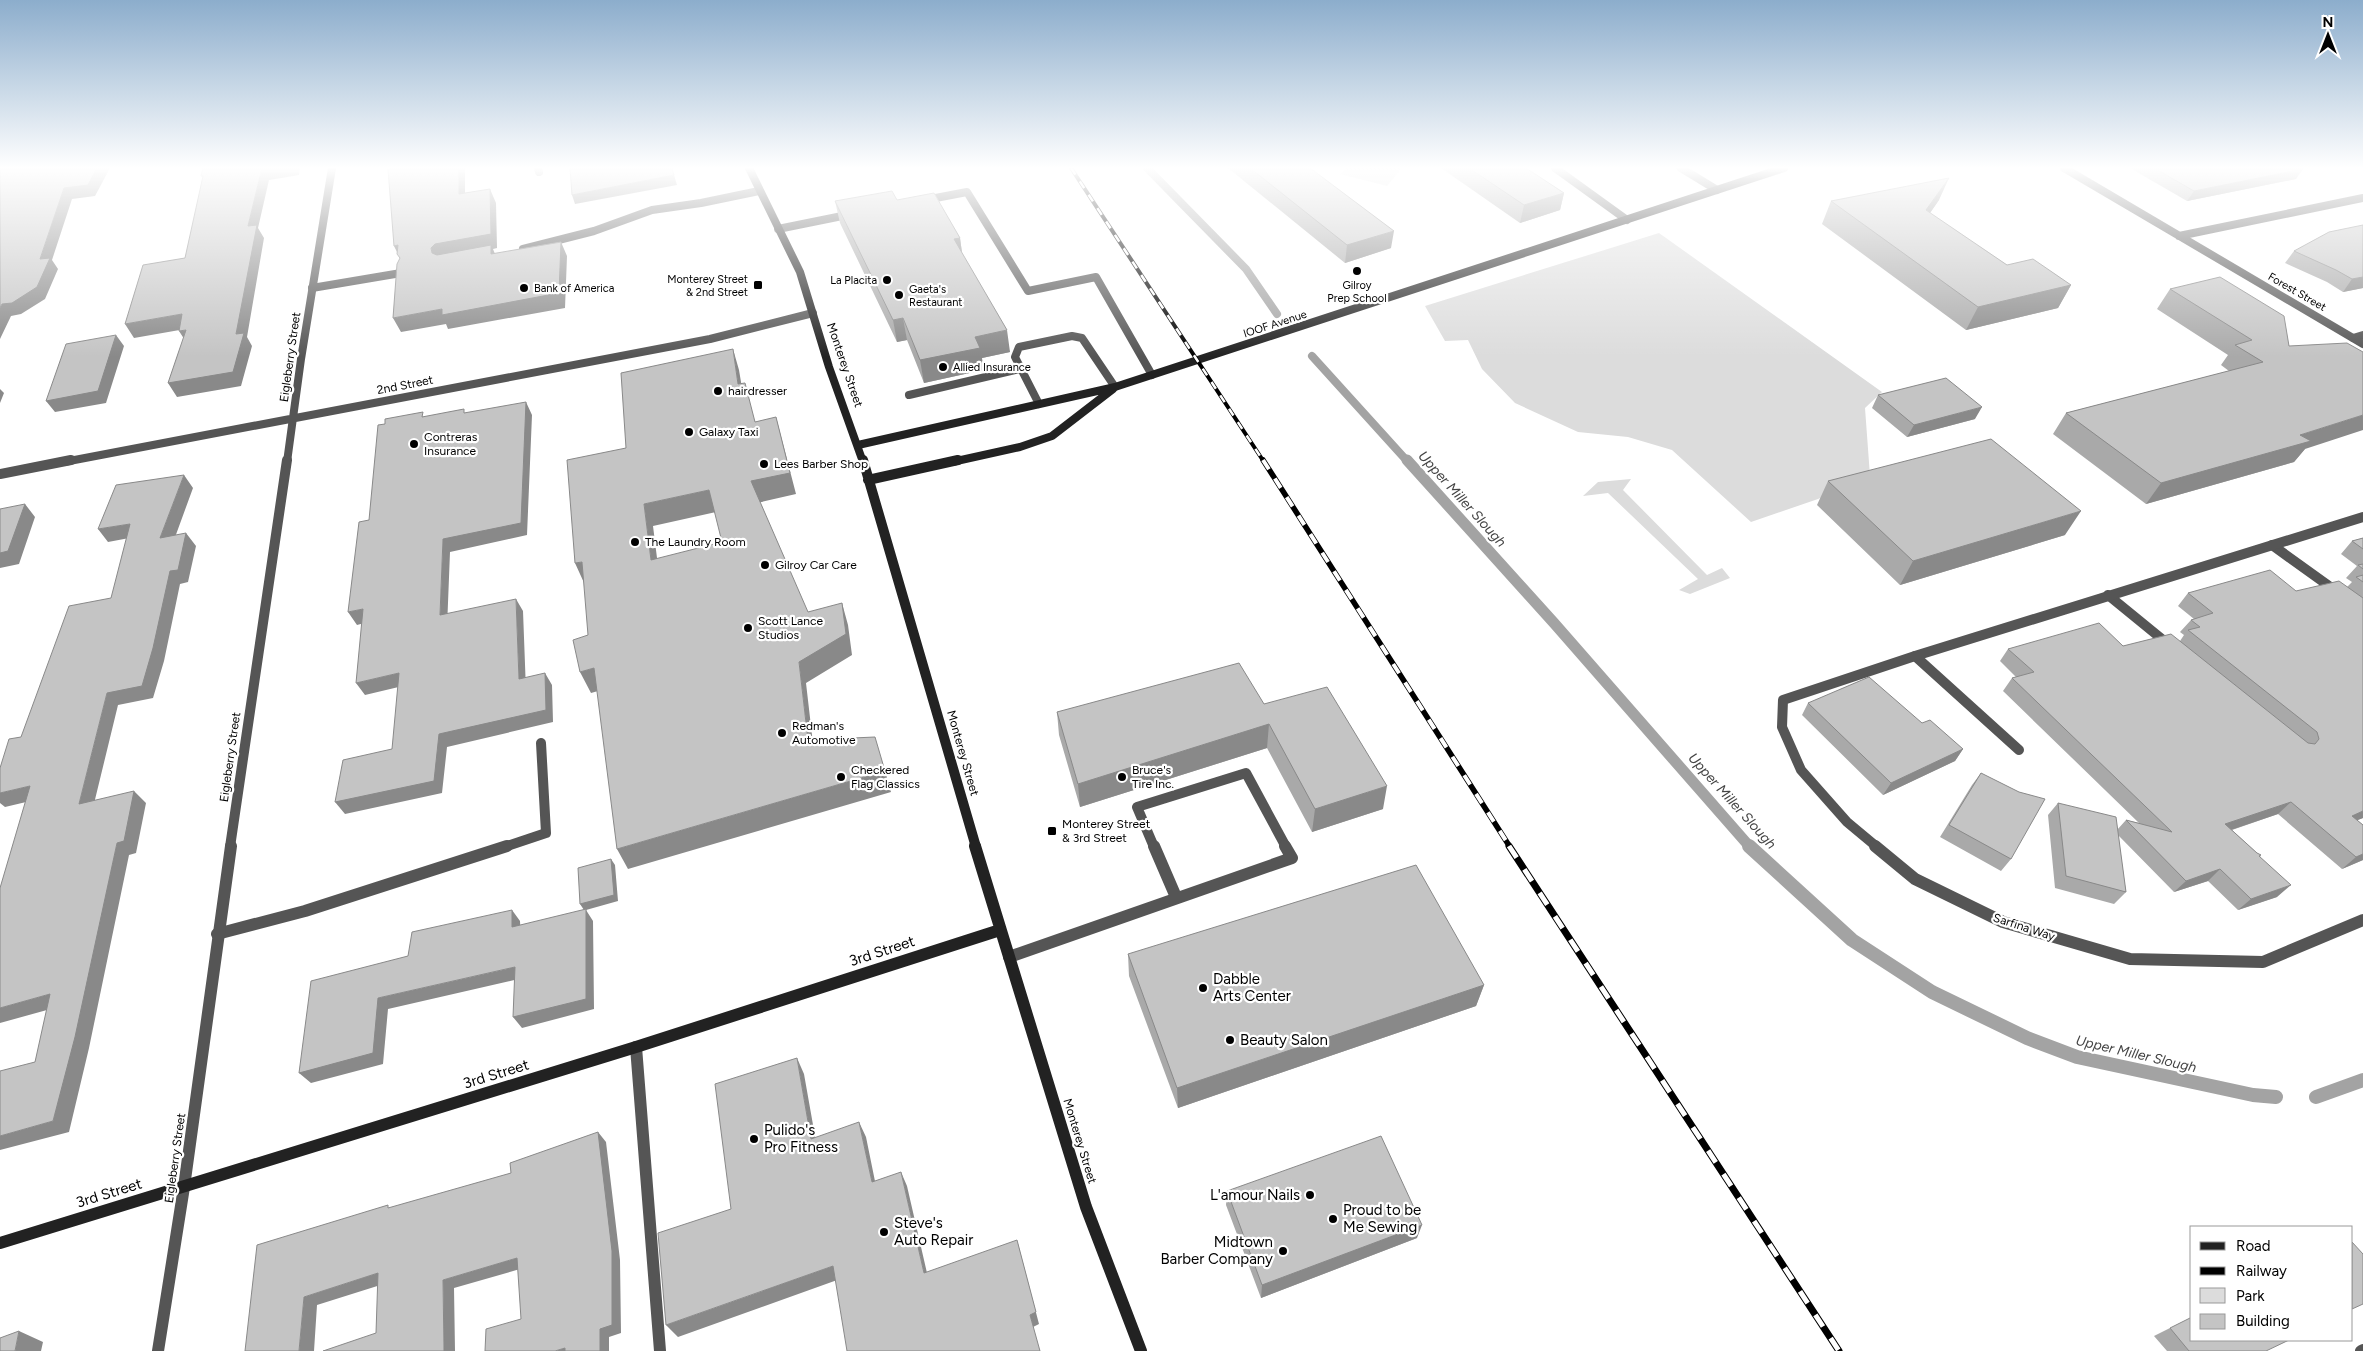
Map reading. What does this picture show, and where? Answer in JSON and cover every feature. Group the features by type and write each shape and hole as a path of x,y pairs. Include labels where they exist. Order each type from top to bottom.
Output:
{"street":[{"name":"Eigleberry Street","path":"158,1351 184,1187 217,934 321,231"},
{"path":"516,250 552,243 594,231"},
{"name":"Monterey Street","path":"779,231 800,272 829,366 858,445 1008,957 1086,1207 1140,1351"},
{"path":"991,231 1028,291 1096,277 1152,375"},
{"name":"IOOF Avenue","path":"858,445 1115,387 1593,231"},
{"name":"Forest Street","path":"2170,231 2363,344"},
{"path":"2178,236 2202,231"},
{"path":"312,288 401,273"},
{"name":"2nd Street","path":"0,474 710,339 813,313"},
{"path":"2353,338 2363,335"},
{"path":"1039,404 1015,357 1019,347 1072,336 1082,338 1115,387"},
{"path":"909,395 1020,369"},
{"name":"IOOF Avenue","path":"868,480 1020,448 1052,436 1115,387"},
{"path":"1915,656 2363,517"},
{"path":"2272,544 2348,600"},
{"path":"2108,595 2177,651"},
{"path":"1915,656 2018,750"},
{"name":"Sarfina Way","path":"1915,656 1783,700 1782,727 1801,770 1847,822 1915,879 2004,922 2130,959 2263,962 2363,920"},
{"path":"217,934 305,911 546,833 541,743"},
{"path":"1008,957 1292,858 1246,773 1137,807 1176,897"},
{"name":"3rd Street","path":"0,1243 636,1047 1000,930"},
{"path":"636,1047 660,1351"}],"green space":[{"path":"1659,233 1882,392 1865,408 1870,476 1818,499 1751,522 1672,450 1628,437 1578,432 1515,403 1482,369 1468,340 1445,341 1425,306"},
{"path":"1631,479 1623,490 1707,575 1722,568 1730,578 1690,594 1679,590 1698,579 1608,493 1583,496 1598,482"}],"building":[{"path":"0,231 49,231 40,259 50,258 37,287 12,303 2,304 0,308"},
{"path":"191,231 256,231 236,334 244,333 233,372 168,383 186,330 179,331 182,314 125,324 143,265 185,258"},
{"path":"393,231 491,231 491,234 435,244 431,248 432,253 437,255 491,245 491,254 561,242 559,293 442,315 442,309 393,318 397,264 400,258 397,254 398,245 394,246"},
{"path":"850,231 956,231 960,238 954,239 1007,330 975,337 980,348 920,360 903,318 893,320"},
{"path":"1329,231 1394,231 1347,245"},
{"path":"1873,231 1957,231 2007,265 2033,259 2071,285 1978,307"},
{"path":"2363,231 2363,277 2352,279 2294,251 2329,232"},
{"path":"2220,277 2284,316 2289,346 2347,343 2363,352 2363,415 2300,435 2311,441 2161,483 2066,413 2263,362 2235,345 2252,340 2170,289"},
{"path":"116,335 98,391 46,401 66,344"},
{"path":"733,349 738,384 745,383 755,422 776,417 790,473 751,481 808,612 842,603 846,634 799,662 808,740 875,737 885,771 617,849 594,668 580,672 573,640 588,635 582,562 575,563 567,460 626,448 621,373","holes":["709,490 722,542 651,560 644,504"]},
{"path":"1946,378 1982,407 1914,425 1878,395"},
{"path":"526,402 521,523 443,539 440,615 516,599 519,679 545,673 546,710 439,734 434,781 335,802 343,760 392,749 399,673 356,683 363,609 348,612 359,522 369,520 378,425 385,424 385,419 423,412 422,417 464,409 464,413"},
{"path":"1991,439 2081,511 1913,561 1828,481"},
{"path":"184,475 160,538 186,533 178,570 170,571 153,648 142,686 107,693 79,804 134,791 124,841 117,843 75,1037 53,1121 0,1136 0,1071 35,1062 50,994 0,1008 0,888 30,786 0,793 0,768 9,739 21,737 69,606 111,598 130,524 98,529 116,485"},
{"path":"25,504 8,551 0,553 0,509"},
{"path":"2363,538 2363,549 2352,541"},
{"path":"2270,570 2296,591 2339,581 2363,598 2363,811 2352,816 2363,825 2363,854 2356,857 2291,802 2225,824 2261,855 2259,856 2291,885 2251,899 2220,869 2186,881 2126,820 2172,832 2012,678 2034,672 2008,649 2099,623 2123,646 2171,634 2308,743 2315,744 2319,739 2317,732 2188,630 2200,627 2191,620 2213,613 2188,593"},
{"path":"2363,575 2363,582 2356,577"},
{"name":"Bruce's Tire Inc.","path":"1239,663 1264,704 1327,687 1387,786 1315,809 1269,724 1078,784 1057,712"},
{"path":"1869,677 1922,723 1930,720 1963,749 1891,783 1808,703"},
{"path":"1981,773 2019,792 2045,799 2011,859 1949,825"},
{"path":"2058,803 2116,817 2126,892 2066,876"},
{"path":"611,859 614,895 580,904 578,868"},
{"path":"1416,865 1484,985 1177,1088 1128,954"},
{"path":"586,909 586,999 513,1017 515,967 378,998 373,1053 299,1073 311,981 408,956 412,932 512,910 512,927"},
{"path":"797,1058 811,1139 859,1122 872,1182 901,1172 924,1273 1017,1240 1036,1312 1030,1315 1040,1351 847,1351 833,1266 666,1325 658,1233 731,1209 715,1084"},
{"path":"598,1132 612,1251 612,1325 600,1329 600,1351 565,1351 565,1348 555,1351 485,1351 486,1329 521,1319 517,1258 443,1280 444,1351 323,1351 376,1333 378,1273 304,1297 299,1351 245,1351 257,1245 388,1205 388,1208 511,1173 510,1163"},
{"path":"1381,1136 1422,1225 1262,1285 1227,1191"},
{"path":"2353,1243 2363,1254 2363,1304 2353,1309"},
{"path":"2190,1318 2190,1341 2287,1341 2266,1351 2189,1351 2170,1328"},
{"path":"19,1331 15,1351 0,1351 0,1338"}],"waterway":[{"name":"Upper Miller Slough","path":"1209,231 1246,269 1277,314"},
{"name":"Upper Miller Slough","path":"1312,356 1408,462"},
{"name":"Upper Miller Slough","path":"1407,460 1554,623 1750,847"},
{"name":"Upper Miller Slough","path":"1750,847 1852,940 1932,992 2027,1038 2077,1057 2253,1095 2276,1097"},
{"name":"Upper Miller Slough","path":"2316,1097 2363,1080"}],"railway":[{"path":"1112,231 1264,462"},
{"path":"1263,460 1510,847"},
{"path":"1509,846 1839,1351"}],"place":[{"name":"Gilroy Prep School","path":"1357,271"},
{"name":"La Placita","path":"887,280"},
{"name":"Monterey Street & 2nd Street","path":"758,285"},
{"name":"Bank of America","path":"524,288"},
{"name":"Gaeta's Restaurant","path":"899,295"},
{"name":"Allied Insurance","path":"943,367"},
{"name":"hairdresser","path":"718,391"},
{"name":"Galaxy Taxi","path":"689,432"},
{"name":"Contreras Insurance","path":"414,444"},
{"name":"Lees Barber Shop","path":"764,464"},
{"name":"The Laundry Room","path":"635,542"},
{"name":"Gilroy Car Care","path":"765,565"},
{"name":"Scott Lance Studios","path":"748,628"},
{"name":"Redman's Automotive","path":"782,733"},
{"name":"Checkered Flag Classics","path":"841,777"},
{"name":"Bruce's Tire Inc.","path":"1122,777"},
{"name":"Monterey Street & 3rd Street","path":"1052,831"},
{"name":"Dabble Arts Center","path":"1203,988"},
{"name":"Beauty Salon","path":"1230,1040"},
{"name":"Pulido's Pro Fitness","path":"754,1139"},
{"name":"L'amour Nails","path":"1310,1195"},
{"name":"Proud to be Me Sewing","path":"1333,1219"},
{"name":"Steve's Auto Repair","path":"884,1232"},
{"name":"Midtown Barber Company","path":"1283,1251"}]}
